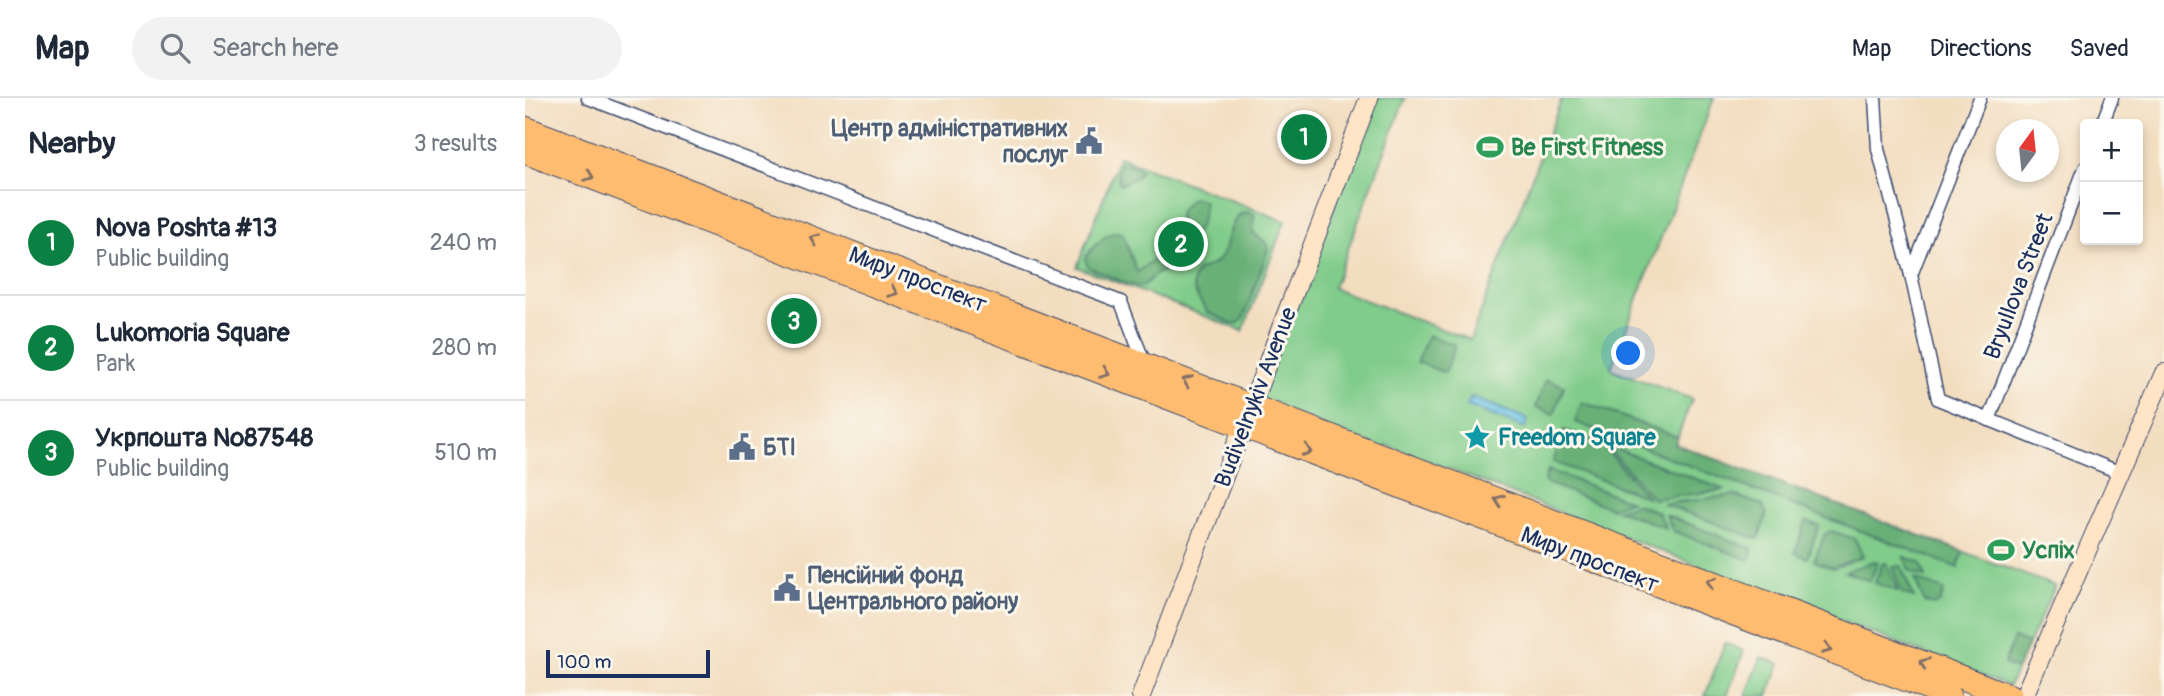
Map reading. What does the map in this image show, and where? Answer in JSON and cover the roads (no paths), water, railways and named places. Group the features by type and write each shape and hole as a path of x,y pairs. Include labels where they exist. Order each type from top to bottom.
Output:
{"highway":[{"name":"Миру проспект","path":"525,128 1145,365 1247,416 1949,696"},
{"path":"525,152 1247,416"},
{"name":"Миру проспект","path":"1247,416 2010,696"}],"main road":[{"name":"Budivelnykiv Avenue","path":"1141,696 1369,98"},
{"path":"2024,696 2164,373"}],"street":[{"path":"588,98 1121,302 1145,365"},
{"path":"1875,98 1878,149 1911,275 1938,399 2121,473"},
{"path":"1911,275 1980,98"},
{"path":"2104,119 2112,98"},
{"name":"Bryullova Street","path":"1989,420 2080,180"}],"water":[{"path":"1471,397 1528,419 1525,428 1467,406"}],"place":[{"name":"Nova Poshta #13","path":"1304,137"},
{"name":"Центр адміністративних послуг","path":"1089,141"},
{"name":"Be First Fitness","path":"1490,147"},
{"name":"Lukomoria Square","path":"1181,244"},
{"name":"Укрпошта №87548","path":"794,321"},
{"name":"Freedom Square","path":"1477,437"},
{"name":"БТІ","path":"742,447"},
{"name":"Успіх","path":"2001,550"},
{"name":"Пенсійний фонд Центрального району","path":"787,588"}]}
